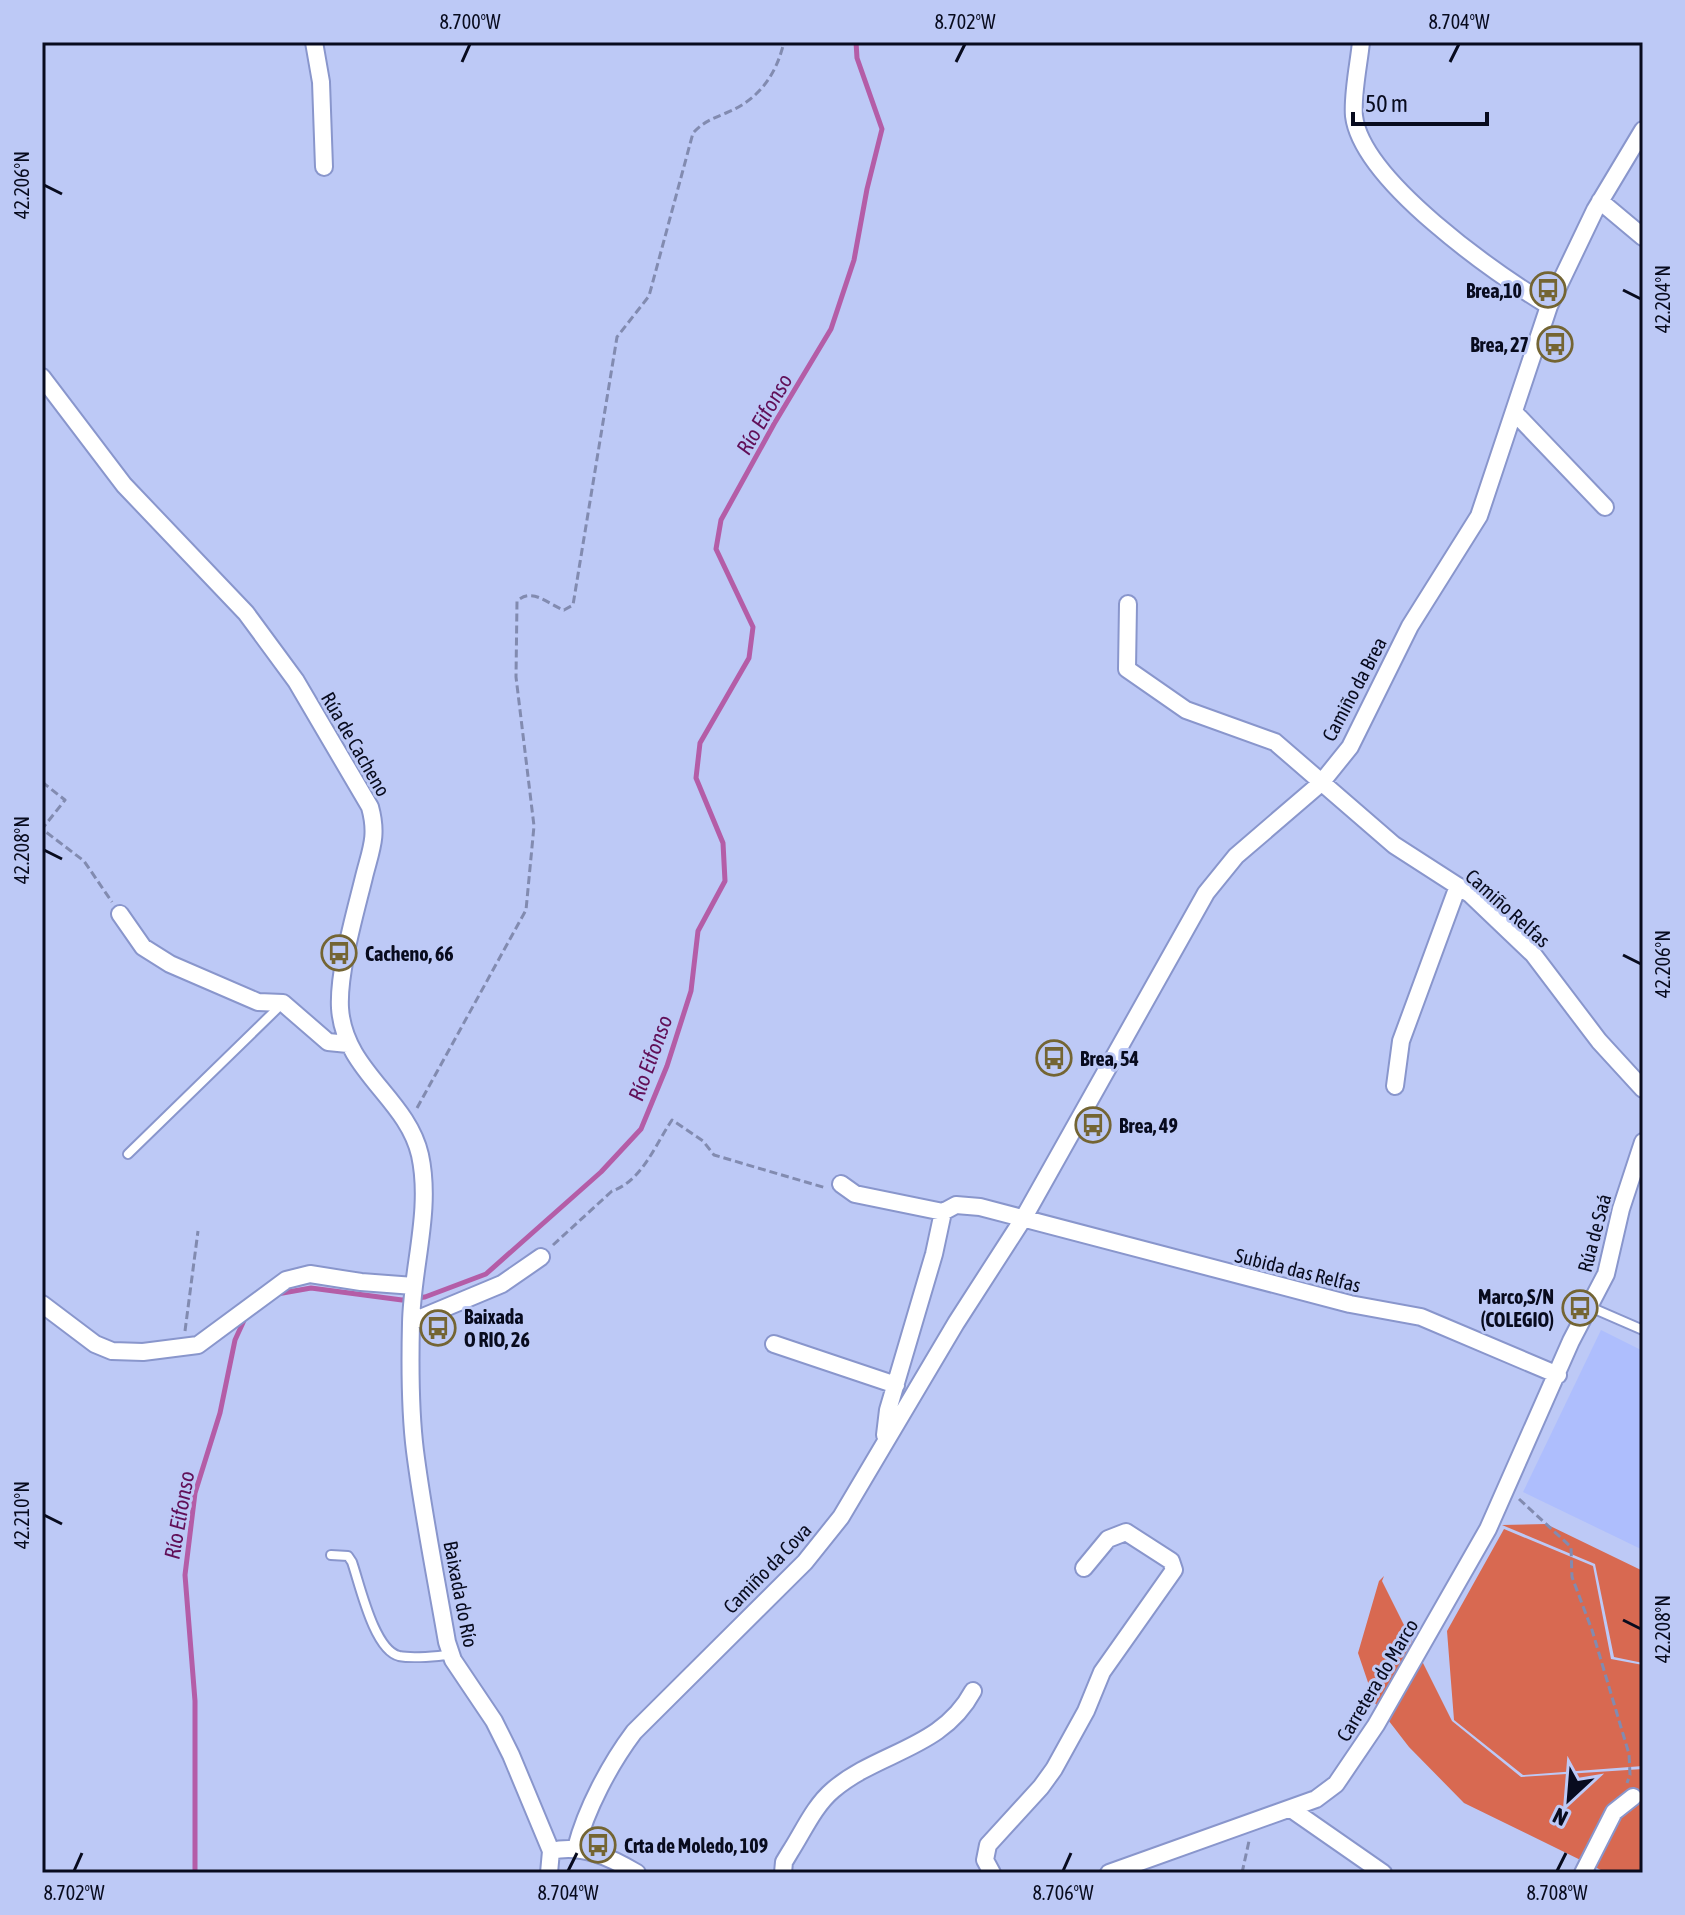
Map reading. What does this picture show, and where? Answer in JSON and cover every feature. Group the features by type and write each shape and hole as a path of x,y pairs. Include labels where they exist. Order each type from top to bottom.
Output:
{"street":[{"path":"314,42 321,82 324,167"},
{"path":"1361,42 1354,115 1360,135 1382,170 1424,214 1510,283 1549,306"},
{"name":"Camiño da Brea","path":"1023,1219 1206,893 1236,856 1321,783 1350,747 1410,626 1479,516 1549,306 1600,201 1643,130"},
{"path":"1600,201 1643,237"},
{"name":"Rúa de Cacheno","path":"42,377 124,485 246,613 296,681 370,807 375,824 374,841 350,944 340,1005 342,1028 348,1044 408,1125 420,1154 424,1198 414,1290"},
{"path":"1514,412 1605,507"},
{"name":"Camiño Relfas","path":"1128,604 1127,669 1186,710 1275,742 1394,845 1470,894 1533,954 1599,1041 1643,1089"},
{"path":"1395,1086 1401,1041 1458,886"},
{"path":"120,914 143,947 170,964 258,1002 283,1003 328,1042 348,1044"},
{"name":"Rúa de Saá","path":"1558,1375 1571,1341 1606,1274 1621,1209 1643,1142"},
{"name":"Subida das Relfas","path":"841,1184 855,1194 943,1212 956,1205 968,1206 1350,1304 1421,1317 1558,1375"},
{"path":"883,1444 888,1410 934,1254 943,1212"},
{"name":"Camiño da Cova","path":"576,1848 580,1832 614,1759 634,1732 825,1539 1023,1219"},
{"path":"411,1322 502,1284 541,1257"},
{"path":"42,1304 95,1344 112,1351 143,1352 198,1345 286,1280 310,1274 414,1290"},
{"name":"Baixada do Río","path":"414,1290 411,1322 414,1448 447,1642 451,1655 504,1739 551,1851"},
{"path":"774,1344 896,1385"},
{"name":"Carretera do Marco","path":"1109,1873 1291,1809 1316,1799 1336,1784 1376,1725 1488,1529 1558,1375"},
{"path":"992,1873 985,1860 988,1845 1054,1769 1086,1711 1102,1672 1174,1570 1171,1561 1126,1532 1108,1539 1084,1568"},
{"path":"783,1873 784,1862 830,1793 864,1769 919,1745 935,1734 960,1712 973,1691"},
{"path":"1583,1873 1614,1812 1633,1797"},
{"path":"1291,1809 1383,1873"},
{"path":"549,1873 551,1851 576,1848 606,1857 637,1873"}],"lane":[{"path":"128,1154 283,1003"},
{"path":"1590,1307 1643,1330"},
{"path":"331,1555 348,1556 352,1562 377,1634 387,1649 396,1655 413,1657 451,1655"}],"path":[{"path":"408,1125 526,910 534,826 516,677 517,601 522,596 532,594 564,610 573,605 617,337 649,296 693,133 710,118 748,102 769,82 784,42"},
{"path":"42,782 65,800 42,829 84,861 120,914"},
{"path":"541,1257 612,1191 623,1187 643,1167 672,1120 703,1141 714,1155 831,1189 841,1184"},
{"path":"183,1347 198,1231"},
{"path":"1506,1492 1525,1502 1571,1547 1572,1577 1592,1630 1629,1754 1630,1775 1614,1812"},
{"path":"1242,1873 1253,1822"}],"shaded area":[{"path":"1601,1330 1643,1351 1643,1550 1523,1492"},
{"path":"1546,1524 1643,1571 1643,1663 1614,1657 1595,1564 1502,1525"},
{"path":"1504,1529 1593,1566 1611,1659 1643,1665 1643,1766 1523,1775 1454,1720 1447,1631"},
{"path":"1384,1576 1382,1581 1452,1721 1521,1777 1643,1769 1643,1873 1607,1873 1464,1803 1409,1747 1375,1703 1358,1653 1379,1581"}],"waterway":[{"name":"Río Eifonso","path":"277,1294 311,1288 402,1300 425,1297 486,1274 601,1172 641,1129 667,1066 691,991 698,931 725,881 723,843 696,778 700,743 749,658 753,627 716,549 721,520 831,329 854,260 882,129 857,58 856,42"},
{"name":"Río Eifonso","path":"195,1873 195,1701 185,1575 195,1493 220,1413 235,1340 246,1316"}],"place":[{"name":"Brea,10","path":"1548,290"},
{"name":"Brea, 27","path":"1555,344"},
{"name":"Cacheno, 66","path":"339,953"},
{"name":"Brea, 54","path":"1054,1058"},
{"name":"Brea, 49","path":"1093,1125"},
{"name":"Marco,S/N (COLEGIO)","path":"1580,1308"},
{"name":"Baixada O RIO, 26","path":"438,1328"},
{"name":"Crta de Moledo, 109","path":"598,1845"}]}
